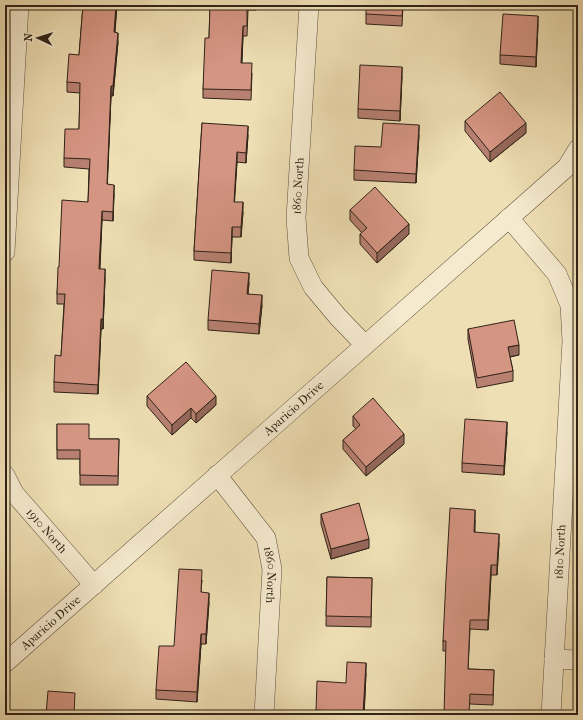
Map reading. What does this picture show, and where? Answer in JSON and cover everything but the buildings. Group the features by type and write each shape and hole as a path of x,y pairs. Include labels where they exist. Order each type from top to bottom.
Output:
{"street":[{"path":"5,252 19,5"},
{"name":"1860 North","path":"309,5 296,218 299,258 313,286 338,317 365,345"},
{"name":"Aparicio Drive","path":"5,663 567,167 578,149"},
{"name":"1810 North","path":"509,218 557,274 570,305 572,341 551,715"},
{"name":"1910 North","path":"5,474 14,493 94,585"},
{"name":"1860 North","path":"217,475 266,538 272,569 264,715"},
{"path":"554,659 578,660"}]}
